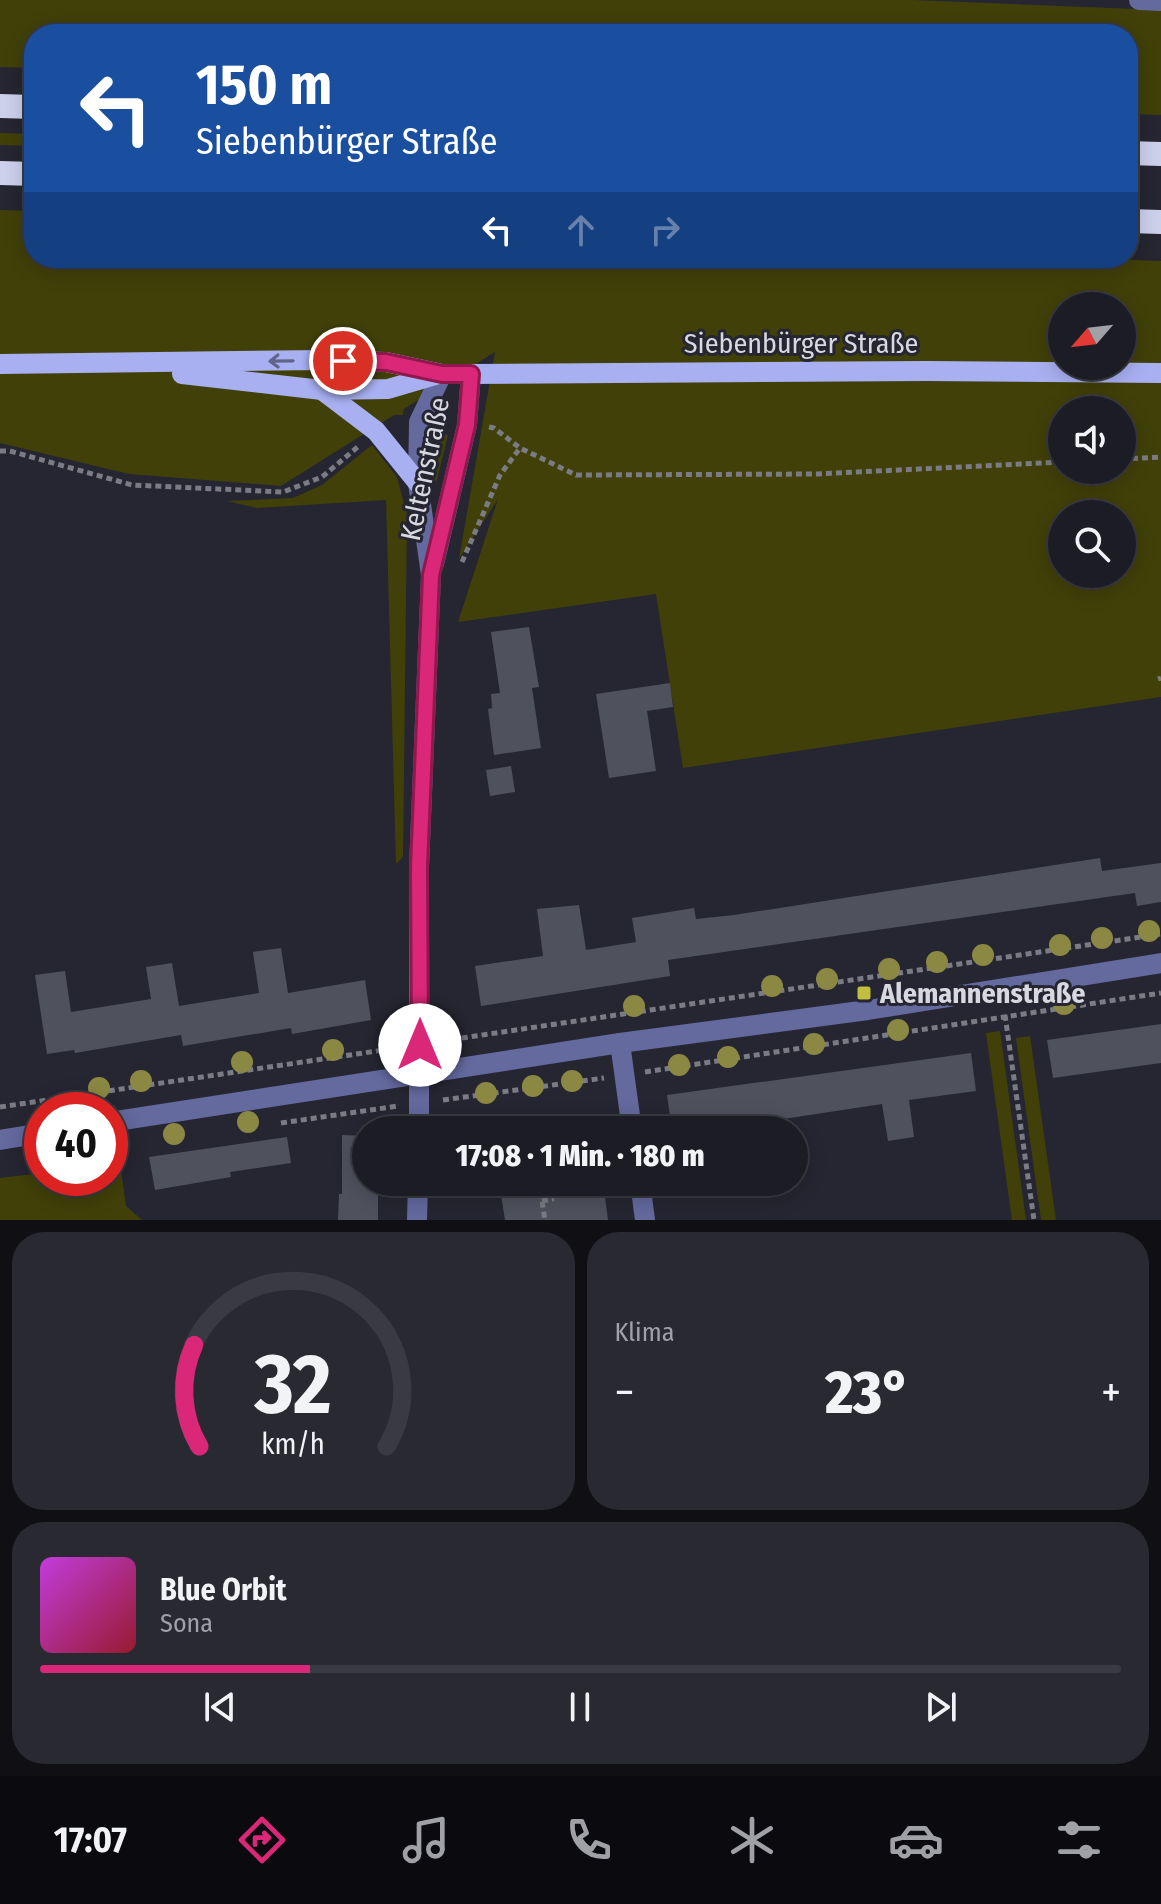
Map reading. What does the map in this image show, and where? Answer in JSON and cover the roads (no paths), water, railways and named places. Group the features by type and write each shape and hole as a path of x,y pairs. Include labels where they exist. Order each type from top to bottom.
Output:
{"highway":[{"path":"0,106 24,107"},
{"path":"1138,153 1161,154"},
{"path":"0,173 24,174"},
{"path":"1138,221 1161,222"}],"main road":[{"name":"Siebenbürger Straße","path":"0,364 321,360 386,362 442,374 1161,373"},
{"name":"Siebenbürger Straße","path":"102,365 322,390 388,389 442,374"},
{"path":"322,390 376,431 418,483"}],"street":[{"path":"1139,0 1161,1"},
{"name":"Keltenstraße","path":"419,1116 419,867 431,575 418,483 419,422 442,374"},
{"name":"Keltenstraße","path":"431,575 467,425 471,374"},
{"path":"128,1119 620,1043 868,1010 1161,963"},
{"path":"620,1043 630,1116"},
{"path":"0,1140 24,1136"},
{"path":"417,1220 418,1196"},
{"path":"642,1196 645,1220"}],"place":[{"name":"Alemannenstraße","path":"864,993"}]}
